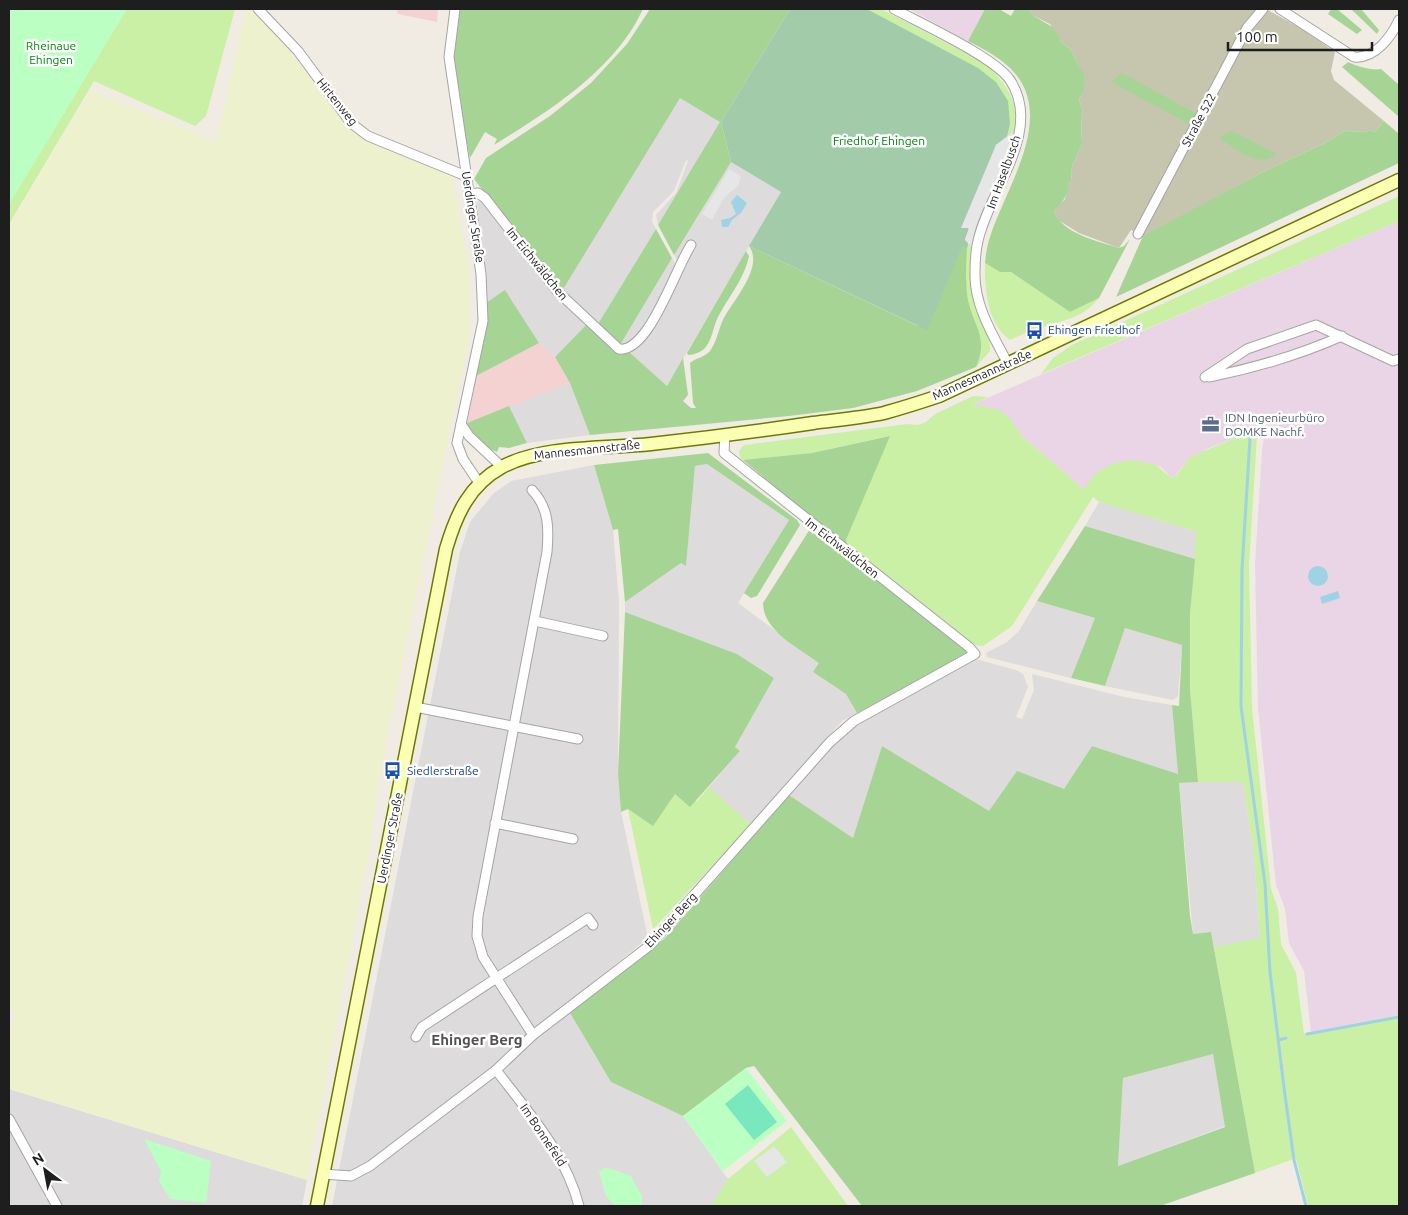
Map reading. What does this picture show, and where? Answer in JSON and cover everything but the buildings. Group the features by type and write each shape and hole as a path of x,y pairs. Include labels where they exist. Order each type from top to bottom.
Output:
{"main road":[{"name":"Mannesmannstraße","path":"479,483 502,467 539,453 651,444 883,413 938,396 1399,180"},
{"name":"Uerdinger Straße","path":"318,1206 446,549 459,512 468,496 479,483"}],"street":[{"name":"Hirtenweg","path":"258,9 298,51 351,123 368,136 466,176"},
{"name":"Uerdinger Straße","path":"455,9 449,57 481,274 483,321 457,442 463,459 479,483"},
{"name":"Im Haselbusch","path":"894,9 993,63 1010,80 1020,102 1020,136 978,241 975,278 982,311 1008,364"},
{"name":"Straße 522","path":"1138,234 1247,28 1263,9"},
{"path":"1280,9 1354,57 1361,58 1375,51 1390,37 1398,26"},
{"name":"Im Eichwäldchen","path":"469,194 478,193 485,198 557,291 619,349 625,350 636,344 668,294 678,267 691,245"},
{"path":"1342,336 1303,353 1248,369 1205,377 1247,349 1316,325 1342,336 1392,361 1399,359"},
{"path":"461,424 469,436 502,467"},
{"name":"Im Eichwäldchen","path":"725,435 724,453 969,647 975,654"},
{"path":"532,490 545,508 549,532 535,622 478,916 477,936 483,957 533,1035"},
{"path":"535,622 603,636"},
{"name":"Ehinger Berg","path":"323,1174 351,1176 370,1166 496,1070 533,1035 649,946 830,742 854,720 975,654"},
{"path":"415,707 578,739"},
{"path":"495,823 573,839"},
{"path":"416,1037 422,1027 588,918 594,925"},
{"name":"Im Bonnefeld","path":"496,1070 556,1151 576,1193 579,1206"},
{"path":"9,1119 57,1206"}],"shaded area":[{"path":"246,9 256,9 348,125 451,174 470,271 469,337 379,779 370,846 307,1180 9,1089 9,1039 14,1013 9,1011 9,224 90,90 216,141"},
{"path":"396,9 438,9 437,22 398,14"},
{"path":"909,9 985,9 968,41"},
{"path":"1028,9 1266,9 1302,29 1335,52 1331,71 1334,80 1384,121 1375,132 1371,130 1366,132 1345,131 1327,142 1261,173 1144,237 1131,230 1119,248 1079,233 1058,220 1054,211 1065,199 1068,183 1071,182 1072,166 1082,144 1081,115 1083,112 1079,99 1083,92 1078,64 1071,50 1061,42 1050,24 1034,16"},
{"path":"679,97 721,122 658,225 656,215 676,193 688,161 686,160 674,191 653,212 652,222 656,229 598,324 562,291"},
{"path":"1014,131 1012,144 972,247 965,240 969,228 961,228 996,145"},
{"path":"731,162 781,192 667,386 628,351 638,346 678,263 674,255"},
{"path":"729,169 741,176 738,186 724,198 712,220 702,214"},
{"path":"482,201 559,299 587,324 555,357 539,343 505,291 486,303 477,202"},
{"path":"1399,221 1399,1015 1311,1032 1304,971 1289,943 1285,909 1276,885 1258,708 1255,564 1262,450 1267,420 1260,422 1258,438 1256,435 1245,434 1207,449 1184,465 1171,478 1161,467 1130,460 1119,464 1083,489 1022,436 1011,420 973,404"},
{"path":"672,258 676,265 672,280 635,341 620,345"},
{"path":"539,343 555,357 570,383 467,423 476,376"},
{"path":"570,383 590,435 527,443 509,406"},
{"path":"707,464 789,520 738,603 820,664 813,672 846,694 857,713 842,721 751,825 709,787 740,751 735,747 774,678 737,654 625,612 625,602 681,563 686,566 695,466"},
{"path":"594,465 613,530 619,602 618,774 621,812 648,938 565,1005 611,1082 683,1116 728,1179 711,1206 332,1206 460,552 470,522 493,494 511,481"},
{"path":"1099,502 1196,531 1195,559 1085,526"},
{"path":"1037,601 1095,618 1071,678 987,657 986,653 1007,642 1019,631"},
{"path":"1125,628 1182,645 1178,696 1173,700 1105,686"},
{"path":"975,659 1016,670 1023,674 1028,687 1016,717 1022,719 1034,690 1032,674 1124,697 1172,705 1178,774 1092,746 1064,789 990,812 882,746 853,838 789,795 832,746 849,730"},
{"path":"1243,782 1254,854 1260,939 1214,947 1211,932 1193,934 1179,783"},
{"path":"1213,1054 1225,1126 1118,1166 1123,1078"},
{"path":"9,1089 307,1180 302,1206 9,1206"},
{"path":"774,1146 787,1162 767,1177 754,1161"}],"green space":[{"path":"9,9 235,9 206,116 195,126 94,81 9,224"},
{"name":"Rheinaue Ehingen","path":"9,9 127,9 9,205"},
{"path":"459,9 643,9 631,31 598,70 558,103 494,145 497,139 485,132 470,158 471,164 453,71 453,42"},
{"path":"650,9 790,9 721,122 731,162 674,255 658,225 720,122 680,98 562,291 474,179 486,158 550,116 591,83 627,44"},
{"name":"Friedhof Ehingen","path":"790,9 867,9 978,68 996,82 1008,101 1010,124 1007,137 996,145 967,227 969,229 965,239 969,241 967,249 962,247 927,330 749,246 781,192 731,162 721,122"},
{"path":"867,9 881,9 981,61 989,67 1003,83 1014,103 1016,123 1013,133 1007,137 1010,124 996,82 977,68"},
{"path":"985,9 999,9 1011,16 1015,9 1028,9 1034,16 1054,28 1061,42 1071,50 1085,76 1083,92 1079,99 1083,112 1081,115 1082,144 1072,166 1071,182 1068,183 1066,195 1054,211 1058,219 1065,226 1082,236 1119,248 1124,246 1130,239 1099,298 1070,312 1011,272 1000,272 985,263 990,237 1024,150 1029,128 1029,106 1023,86 1009,67 984,49 968,41"},
{"path":"1331,9 1337,9 1362,30 1357,34 1328,14"},
{"path":"1351,9 1361,9 1379,30 1377,34"},
{"path":"1348,62 1364,68 1381,69 1399,85 1399,117 1342,67"},
{"path":"1122,73 1197,114 1191,125 1111,82"},
{"path":"1384,121 1399,134 1399,163 1116,297 1143,236 1345,131 1366,132 1371,130 1375,132"},
{"path":"1232,131 1276,154 1263,160 1248,156 1221,140 1221,136"},
{"path":"1399,196 1399,221 1041,374 1053,358 1072,345"},
{"path":"656,229 672,258 620,345 598,324"},
{"path":"969,241 972,247 970,276 973,298 990,342 990,351 976,367 980,357 981,341 967,293 966,263"},
{"path":"749,246 918,326 962,246 967,249 966,280 968,300 981,340 980,357 976,367 917,391 853,408 590,435 570,383 555,357 587,324 621,355 628,351 667,386 683,358 688,395 683,401 691,408 696,408 693,403 690,363 710,351 726,314 745,285 753,264 753,255"},
{"path":"746,251 749,256 747,265 717,319 711,338 705,348 688,355 687,353"},
{"path":"985,263 1000,272 1011,272 1070,312 1099,298 1079,315 1039,329 1038,327 1010,340 992,316 985,283"},
{"path":"505,290 539,343 476,376 487,317 486,303"},
{"path":"973,396 988,397 973,404 1000,410 1011,420 1022,436 1083,489 1096,473 1112,464 1130,460 1155,464 1171,478 1177,475 1190,457 1245,434 1257,435 1249,565 1252,708 1271,889 1278,909 1281,944 1296,973 1304,1034 1399,1015 1399,1206 1308,1206 1296,1158 1255,1173 1214,947 1260,938 1254,854 1243,782 1198,782 1190,689 1190,614 1196,531 1099,502 1093,497 1012,626 983,646 972,645 848,548 846,540 889,436 812,453 743,460 740,458 739,451 744,445 907,424 918,425 926,422 935,414"},
{"path":"509,406 527,443 509,448 499,447 497,452 479,441 467,423"},
{"path":"890,436 846,540 848,548 743,460 812,453"},
{"path":"708,453 797,520 800,525 757,596 751,598 744,593 789,520 707,464 695,466 686,566 681,563 625,602 618,529 613,530 594,465"},
{"path":"1085,526 1195,559 1190,614 1190,689 1198,782 1179,783 1190,916 1193,934 1211,932 1255,1173 1160,1206 862,1206 754,1066 746,1068 683,1116 611,1082 570,1013 664,939 789,795 853,838 882,746 989,811 1017,771 1064,789 1092,746 1178,774 1172,705 1179,706 1182,645 1125,628 1105,686 1071,678 1095,618 1037,601","holes":["1213,1054 1225,1127 1118,1166 1123,1078"]},
{"path":"810,529 848,555 967,649 967,655 857,713 846,694 813,672 819,663 792,645 775,630 765,613 763,603"},
{"path":"625,612 737,654 774,678 735,747 740,751 690,807 675,794 653,826 628,809 621,812 618,774"},
{"path":"709,787 751,825 653,929 628,809 653,825 675,794 697,801"},
{"path":"746,1068 787,1121 723,1171 683,1116"},
{"path":"748,1085 777,1122 754,1140 725,1104"},
{"path":"791,1127 848,1206 711,1206 728,1179"},
{"path":"144,1139 211,1161 206,1203 170,1199 159,1181 161,1172"},
{"path":"605,1167 631,1176 642,1196 642,1206 615,1206 606,1196 599,1172"}],"water":[{"path":"737,195 747,203 741,213 732,220 728,227 722,227 721,220 736,214 731,202"},
{"path":"1314,566 1322,566 1328,572 1328,580 1322,586 1314,586 1308,580 1308,572"},
{"path":"1338,591 1340,598 1322,604 1320,597"}],"waterway":[{"path":"1250,438 1242,570 1241,706 1265,884 1270,972 1284,1088 1294,1160 1306,1206"},
{"path":"1307,1034 1399,1017"},
{"path":"1279,1040 1286,1038"}],"place":[{"name":"Ehingen Friedhof","path":"1034,330"},
{"name":"IDN Ingenieurbüro DOMKE Nachf.","path":"1211,425"},
{"name":"Siedlerstraße","path":"393,771"}],"district":[{"name":"Ehinger Berg","path":"477,1040"}]}
